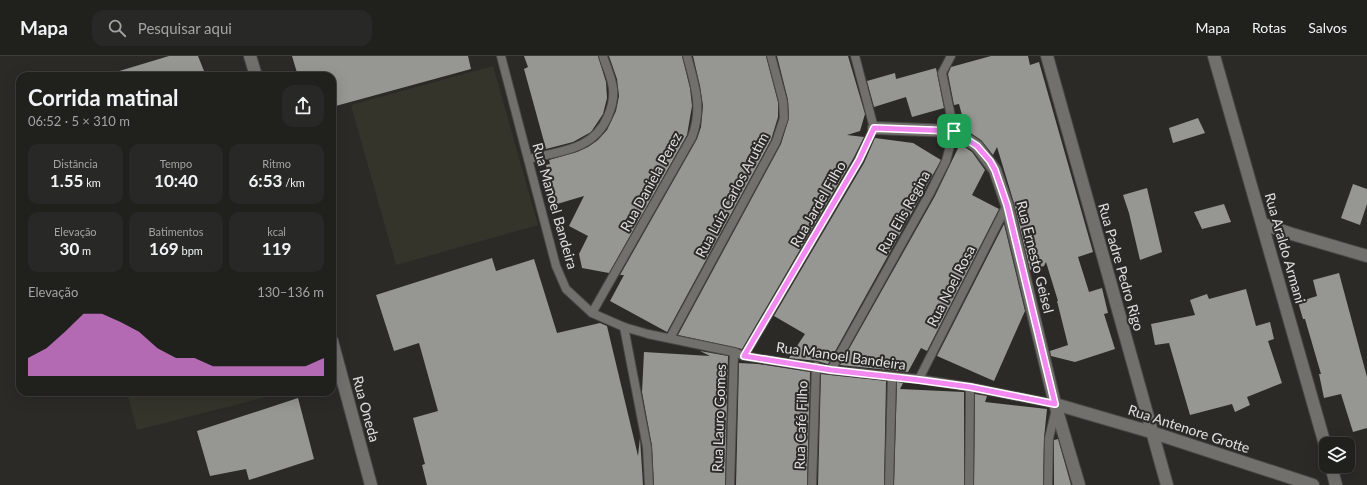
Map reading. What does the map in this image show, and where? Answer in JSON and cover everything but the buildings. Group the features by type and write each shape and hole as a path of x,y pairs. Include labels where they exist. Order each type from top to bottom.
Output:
{"street":[{"path":"250,56 255,72"},
{"name":"Rua Padre Pedro Rigo","path":"1047,56 1167,485"},
{"name":"Rua Araldo Armani","path":"1214,56 1264,224 1323,437"},
{"path":"874,128 954,131"},
{"name":"Rua Ernesto Geisel","path":"954,131 977,146 990,161 995,170 1007,205 1056,405 1080,485"},
{"path":"1264,224 1292,234 1367,256"},
{"name":"Rua Oneda","path":"336,356 371,485"},
{"name":"Rua Antenore Grotte","path":"1056,405 1151,432 1314,485"},
{"path":"1333,473 1336,485"}],"lane":[{"name":"Rua Manoel Bandeira","path":"502,56 556,266 566,289 592,313 624,327 734,352 744,356 816,366 831,370 892,376 970,387 1056,405"},
{"path":"528,159 576,148 593,138 605,122 613,105 613,88 603,56"},
{"name":"Rua Daniela Perez","path":"592,313 692,136 699,109 697,90 687,56"},
{"name":"Rua Luiz Carlos Arutim","path":"670,338 776,142 784,118 783,101 772,56"},
{"path":"855,56 874,128"},
{"name":"Rua Elis Regina","path":"831,370 930,193 946,161 954,131 942,79 944,68 951,56"},
{"name":"Rua Jardel Filho","path":"744,356 859,160 874,128"},
{"name":"Rua Noel Rosa","path":"919,380 1007,205"},
{"path":"624,327 647,447 649,485"},
{"name":"Rua Lauro Gomes","path":"730,485 734,352"},
{"name":"Rua Café Filho","path":"812,485 816,366"},
{"path":"889,485 892,376"},
{"path":"969,485 970,387"},
{"path":"1048,485 1049,438 1056,405"}],"shaded area":[{"path":"493,66 538,225 396,265 351,105"},
{"path":"128,396 269,396 137,430"}],"route":[{"path":"874,128 954,131 977,146 990,161 995,170 1007,205 1055,404 970,387 831,370 816,366 744,356 859,160 874,128"}]}
